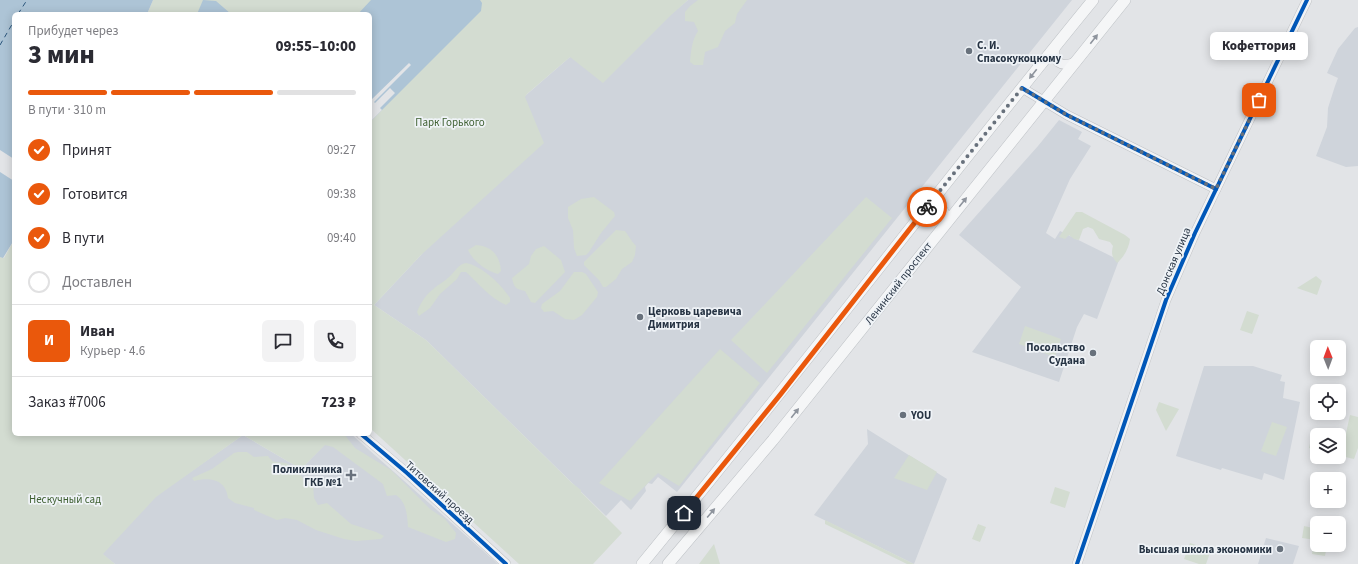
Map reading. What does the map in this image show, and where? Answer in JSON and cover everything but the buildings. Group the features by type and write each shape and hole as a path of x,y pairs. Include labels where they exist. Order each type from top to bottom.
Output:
{"main road":[{"path":"642,564 780,395 1093,0"},
{"name":"Ленинский проспект","path":"668,564 773,440 1125,0"}],"street":[{"name":"Донская улица","path":"1077,564 1166,300 1195,233 1307,0"},
{"path":"1056,45 1054,56 1060,64 1067,64 1077,60"},
{"path":"1022,88 1073,119 1216,189"},
{"path":"926,209 935,205 942,208 946,215 945,225"},
{"name":"Титовский проезд","path":"363,436 407,473 506,564"}],"shaded area":[{"path":"688,0 1072,0 677,492 658,477 652,484 648,483 645,487 646,491 631,510 621,500 606,516 426,340 374,305 421,255 525,96 570,57 670,15"},
{"path":"1358,27 1358,166 1346,167 1316,156 1327,127 1328,108 1338,78 1327,73 1338,49 1355,28"},
{"path":"1059,120 1082,132 1078,139 1091,146 1070,179 1046,233 1055,239 1060,231 1119,260 1097,319 1084,314 1077,327 1059,382 972,352 1021,287 959,235 1038,146"},
{"path":"1204,366 1253,366 1282,375 1280,381 1285,382 1283,398 1300,402 1284,480 1264,473 1262,480 1222,468 1221,470 1176,456"},
{"path":"867,429 947,479 914,564 814,515 868,444"},
{"path":"242,436 245,436 301,469 333,436 353,436 498,564 115,564 102,554 156,496"},
{"name":"Высшая школа экономики","path":"1266,538 1299,546 1293,564 1258,564"}],"green space":[{"name":"Парк Горького","path":"153,0 688,0 603,83 570,57 527,94 525,97 544,143 421,255 374,305 426,340 572,483 581,490 581,492 622,533 593,564 519,564 372,430 372,12 148,12"},
{"path":"698,0 747,0 737,14 735,23 725,31 718,47 705,52 703,65 694,65 690,62 693,42 698,31 694,22 685,21 685,12"},
{"path":"594,197 614,212 615,216 601,233 589,252 586,255 577,256 574,248 573,230 568,218 568,207 581,199"},
{"path":"866,197 892,218 767,373 731,340"},
{"path":"1076,212 1082,212 1130,239 1126,252 1117,263 1112,255 1113,246 1110,242 1099,239 1093,229 1088,227 1083,229 1079,240 1074,239 1069,235 1065,239 1059,237"},
{"path":"616,230 625,231 636,246 635,255 632,262 622,269 616,279 606,287 603,287 599,280 584,265 584,262"},
{"name":"Нескучный сад","path":"12,244 12,436 242,436 156,497 103,554 115,564 0,564 0,257 4,258"},
{"path":"476,245 486,247 494,252 500,265 501,271 498,274 485,268 473,258 468,250"},
{"path":"544,246 561,260 565,272 535,303 531,302 525,291 516,288 512,278 529,264 531,256 536,249"},
{"path":"466,263 485,272 497,282 510,298 510,302 506,305 500,302 489,294 466,272 461,272 457,279 440,294 430,308 419,316 417,312 427,295 459,267"},
{"path":"574,272 582,272 586,274 598,292 597,297 582,315 574,320 565,319 553,311 544,312 541,308 542,304 560,291"},
{"path":"1316,276 1322,281 1317,295 1297,288"},
{"path":"1247,311 1259,315 1252,334 1240,330"},
{"path":"1025,326 1061,339 1055,357 1019,344"},
{"path":"720,349 760,383 679,486 658,473 630,501 599,483"},
{"path":"1159,402 1179,409 1166,431 1156,410"},
{"path":"1350,415 1358,417 1358,448 1354,459 1346,457 1346,433"},
{"path":"1272,422 1287,427 1276,456 1261,451"},
{"name":"Нескучный сад","path":"245,436 346,436 355,448 391,470 430,509 445,519 456,533 455,539 446,542 408,527 406,510 400,498 396,495 387,496 383,484 333,447 325,445 301,469"},
{"path":"247,452 254,457 268,456 275,462 288,464 294,468 305,481 313,485 314,498 318,505 327,503 351,524 384,536 381,539 356,541 344,539 316,530 297,520 285,518 277,520 254,510 254,508 235,503 228,498 224,487 216,481 205,479 194,481 192,478 212,469 234,453"},
{"path":"909,455 937,472 927,490 894,478"},
{"path":"1055,487 1070,492 1065,508 1050,503"},
{"path":"825,520 914,564 907,564 825,524"},
{"path":"978,524 986,527 980,542 972,539"},
{"path":"1304,526 1310,527 1310,539 1302,538"},
{"path":"1190,543 1211,550 1206,564 1199,564 1184,559"},
{"path":"714,544 720,564 699,564"},
{"path":"1312,552 1326,552 1325,556 1312,554"}],"water":[{"path":"0,0 153,0 148,12 12,12 12,243 3,258 0,257"},
{"path":"203,0 216,1 229,12 198,12"},
{"path":"371,0 480,0 482,3 481,11 372,120 372,12 360,12"}],"pier":[{"path":"409,63 411,65 374,102 375,103 390,88 395,93 380,108 382,110 372,120 372,99"},
{"path":"0,150 12,158 12,180 0,172"}],"ferry route":[{"path":"19,12 27,0"},
{"path":"0,45 12,24"}],"cycle path":[{"path":"1077,564 1166,300 1195,233 1307,0"},
{"path":"1022,88 1067,115 1216,189"},
{"path":"363,436 407,473 506,564"}],"way so far":[{"path":"927,207 1022,88 1067,115 1216,189 1259,100"}],"place":[{"name":"С. И. Спасокукоцкому","path":"969,51"},
{"name":"Кофеттория","path":"1259,100"},
{"name":"Церковь царевича Димитрия","path":"640,317"},
{"name":"Посольство Судана","path":"1093,353"},
{"name":"YOU","path":"903,415"},
{"name":"Поликлиника ГКБ №1","path":"351,475"},
{"name":"Высшая школа экономики","path":"1280,549"}],"route":[{"path":"684,513 780,395 927,207"}]}
